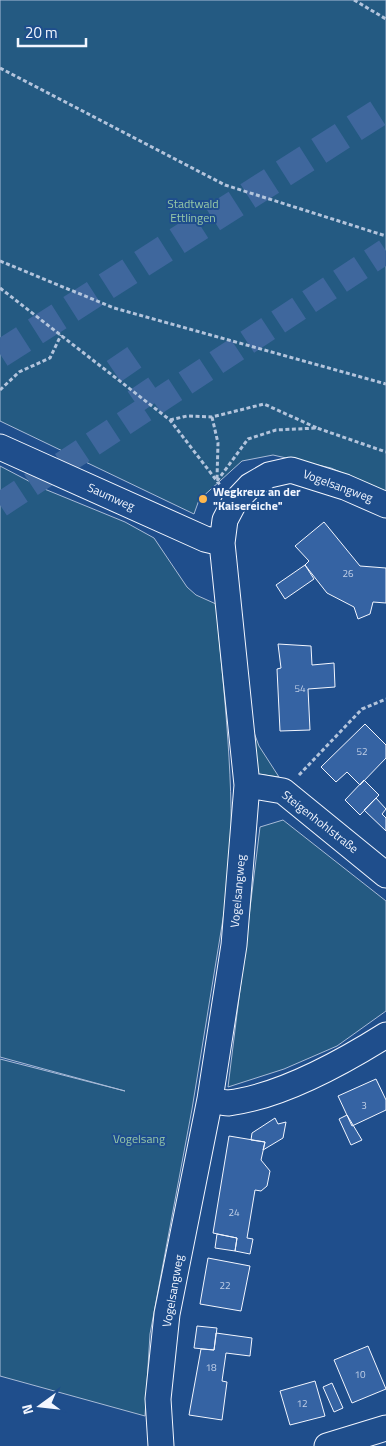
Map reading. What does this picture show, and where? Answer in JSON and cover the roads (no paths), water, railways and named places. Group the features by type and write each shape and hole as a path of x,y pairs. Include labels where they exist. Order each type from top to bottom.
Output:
{"street":[{"name":"Saumweg","path":"0,447 205,539 222,544"},
{"name":"Vogelsangweg","path":"161,1446 158,1399 167,1314 210,1099 234,945 247,785 222,544 225,520 234,503 250,486 269,475 291,470 345,487 386,505"},
{"name":"Steigenhohlstraße","path":"247,785 283,790 386,874"},
{"path":"210,1099 226,1103 264,1094 347,1059 386,1035"},
{"path":"327,1446 385,1431"}],"tunnel":[{"path":"0,354 386,108"},
{"path":"0,505 386,251"},
{"path":"117,354 152,405"}],"place":[{"name":"Wegkreuz an der \"Kaisereiche\"","path":"203,499"}],"park label":[{"name":"Stadtwald Ettlingen","path":"193,211"},
{"name":"Vogelsang","path":"139,1139"}]}
